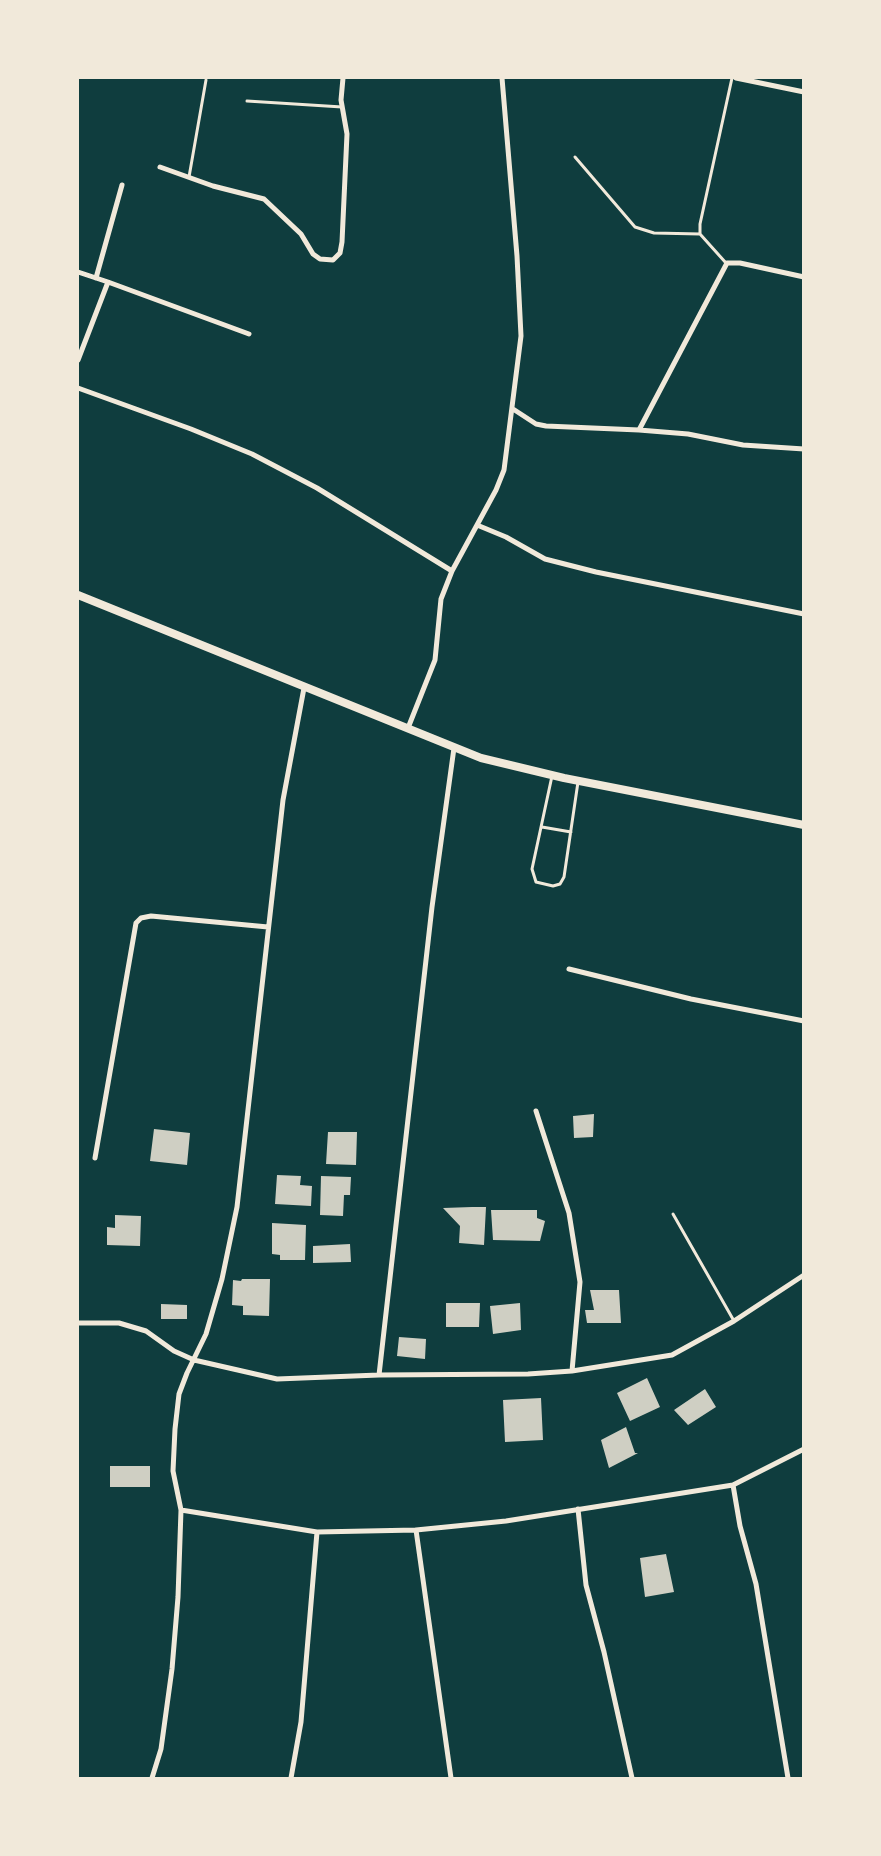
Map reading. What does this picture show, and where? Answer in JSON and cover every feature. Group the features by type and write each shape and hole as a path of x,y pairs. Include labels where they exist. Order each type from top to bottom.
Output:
{"street":[{"path":"160,167 264,199 300,234 313,254 320,259 333,260 340,253 342,242 347,134 342,107 343,78"},
{"path":"408,728 435,660 441,599 452,571 496,490 504,470 513,409 522,322 502,78"},
{"path":"736,78 804,92"},
{"path":"96,278 122,185"},
{"path":"639,430 727,264 740,263 804,278"},
{"path":"78,272 249,334"},
{"path":"78,360 108,282"},
{"path":"78,388 191,429 252,454 317,488 452,571"},
{"path":"513,409 536,424 688,434 742,445 804,449"},
{"path":"477,524 506,537 545,559 596,572 804,614"},
{"path":"78,594 304,688 454,748 510,767 804,825"},
{"path":"152,1778 160,1750 172,1669 178,1597 180,1510 173,1471 174,1429 179,1394 206,1334 222,1279 237,1206 286,778 304,688"},
{"path":"379,1374 432,908 454,748"},
{"path":"95,1158 136,923 141,918 151,916 268,927"},
{"path":"569,969 691,1000 804,1021"},
{"path":"536,1111 570,1213 580,1282 572,1371"},
{"path":"78,1323 118,1323 146,1331 174,1351 194,1360 277,1379 379,1374 528,1374 572,1371 672,1355 734,1321 804,1275"},
{"path":"180,1510 317,1532 416,1530 506,1521 733,1485 804,1449"},
{"path":"733,1485 740,1526 756,1584 788,1778"},
{"path":"578,1509 586,1586 604,1652 632,1778"},
{"path":"416,1530 451,1778"},
{"path":"291,1778 301,1722 317,1532"}],"lane":[{"path":"700,234 712,166 732,78"},
{"path":"189,177 206,80"},
{"path":"247,101 342,107"},
{"path":"576,157 635,227 654,232 700,234 727,264"},
{"path":"552,776 532,876 536,882 553,886 560,884 564,877 578,781"},
{"path":"542,826 571,832"},
{"path":"673,1214 734,1321"}],"building":[{"path":"594,1114 593,1137 574,1138 573,1116"},
{"path":"154,1129 190,1133 187,1165 150,1161"},
{"path":"328,1132 357,1132 356,1165 326,1164"},
{"path":"277,1175 301,1176 300,1185 312,1186 311,1206 275,1204"},
{"path":"321,1176 351,1177 350,1195 344,1195 343,1216 320,1215"},
{"path":"486,1207 484,1245 459,1243 460,1226 443,1208"},
{"path":"491,1210 537,1210 537,1218 545,1221 540,1241 493,1240"},
{"path":"115,1215 141,1216 140,1246 107,1245 107,1227 115,1228"},
{"path":"272,1223 306,1225 305,1260 280,1260 280,1255 272,1254"},
{"path":"350,1244 351,1262 313,1263 313,1246"},
{"path":"242,1279 270,1279 269,1316 243,1315 243,1306 232,1305 233,1280 241,1281"},
{"path":"590,1290 619,1290 621,1323 587,1323 585,1310 594,1310"},
{"path":"446,1303 480,1303 479,1327 446,1327"},
{"path":"520,1303 521,1330 493,1334 490,1306"},
{"path":"161,1304 187,1305 187,1319 161,1319"},
{"path":"399,1337 426,1339 425,1359 397,1356"},
{"path":"647,1378 660,1407 630,1421 617,1393"},
{"path":"705,1389 716,1407 688,1425 674,1410"},
{"path":"541,1398 543,1440 505,1442 503,1400"},
{"path":"626,1427 635,1453 638,1453 609,1468 601,1440"},
{"path":"110,1466 150,1466 150,1487 110,1487"},
{"path":"666,1554 674,1592 645,1597 640,1558"}]}
